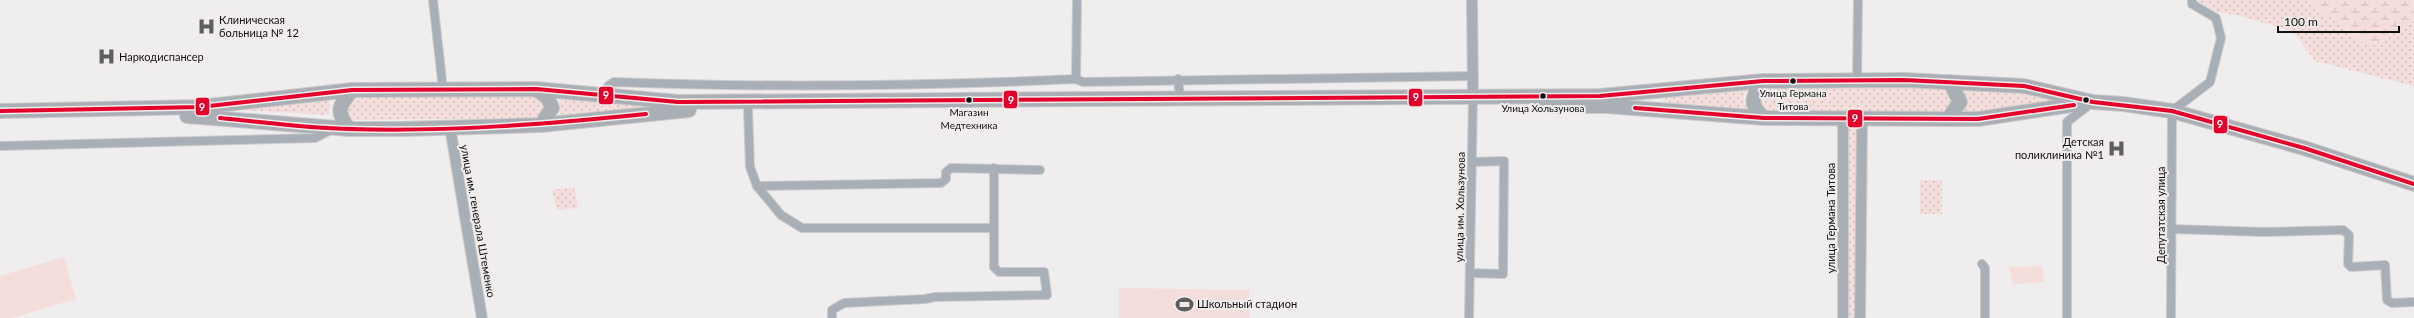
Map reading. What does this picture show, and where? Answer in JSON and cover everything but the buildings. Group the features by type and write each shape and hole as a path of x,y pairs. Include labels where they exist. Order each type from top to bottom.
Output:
{"highway":[{"path":"0,119 203,116 349,129 541,125 677,110 1473,101 1600,96 1763,81 1857,80 1950,82 2024,86 2093,102 2172,112 2304,148 2414,184"},
{"path":"1763,81 1754,94 1752,103 1756,110 1764,118"},
{"path":"1948,119 1960,102 1950,82"},
{"path":"0,111 200,107 352,90 443,89 536,89 678,102 1086,100 1180,98 1473,101 1607,106 1764,118 1843,119 1978,119 2093,102"},
{"path":"536,89 548,98 552,108 541,125"},
{"path":"349,129 342,120 339,112 342,103 352,90"}],"street":[{"path":"433,0 443,89"},
{"path":"1077,0 1080,81 1086,100"},
{"path":"1472,0 1474,76 1473,101"},
{"path":"1857,80 1858,0"},
{"path":"2172,112 2210,82 2221,38 2216,18 2192,4 2192,0"},
{"path":"608,86 614,82 737,86 1474,76"},
{"path":"1178,79 1180,98"},
{"name":"улица им. Хользунова","path":"1469,318 1473,101"},
{"path":"2067,318 2067,122 2093,102"},
{"path":"748,109 750,167 757,186 781,214 802,228 994,228"},
{"name":"Депутатская улица","path":"2171,318 2172,112"},
{"name":"улица Германа Титова","path":"1843,119 1843,318"},
{"path":"1860,318 1862,119"},
{"name":"улица им. генерала Штеменко","path":"450,127 482,318"},
{"path":"0,146 315,138 334,128"},
{"path":"1470,273 1503,274 1504,161 1472,162"},
{"path":"757,186 941,183 946,180 946,172 952,168 1040,170"},
{"path":"832,318 832,310 844,303 926,299 935,297 1047,295 1044,272 999,272 994,267 994,168"},
{"path":"2172,229 2264,232 2343,230 2349,235 2348,264 2351,267 2385,265 2387,300 2392,303 2414,302"},
{"path":"1982,264 1985,268 1985,318"}],"green space":[{"path":"2197,0 2308,0 2370,48 2387,35 2402,31 2414,20 2414,86 2315,61 2295,35 2283,28 2236,15 2217,12"},
{"path":"2308,0 2414,0 2414,20 2402,31 2387,35 2370,48"},
{"path":"1750,86 1743,97 1748,113 1665,106 1663,102 1664,97 1674,95"},
{"path":"1765,87 1943,88 1950,92 1952,100 1948,108 1941,111 1767,112 1759,108 1759,93"},
{"path":"1962,87 2031,94 2061,101 1960,113 1965,95"},
{"path":"539,95 544,106 541,115 533,118 353,120 346,109 354,99 361,96"},
{"path":"559,96 651,103 652,107 559,115"},
{"path":"330,99 329,115 245,110 246,106"},
{"path":"1847,127 1856,127 1855,318 1846,318"},
{"path":"1920,180 1942,180 1942,214 1920,214"},
{"path":"574,187 578,208 557,210 552,190"},
{"path":"64,257 76,299 12,318 0,318 0,276"},
{"path":"2042,266 2044,282 2013,284 2009,267"},
{"name":"Школьный стадион","path":"1119,288 1249,290 1250,318 1119,318"}],"transit line":[{"name":"9","path":"0,111 200,107 352,90 536,89 678,102 1600,96 1763,81 1904,80 2024,86 2093,102 2172,111 2304,148 2414,184"},
{"name":"9","path":"1635,108 1764,118 1978,119 2074,105"},
{"name":"9","path":"220,118 301,126 387,130 535,124 646,114"}],"place":[{"name":"Клиническая больница № 12","path":"206,26"},
{"name":"Наркодиспансер","path":"106,57"},
{"name":"Улица Германа Титова","path":"1793,81"},
{"name":"Улица Хользунова","path":"1543,96"},
{"name":"Магазин Медтехника","path":"969,100"},
{"name":"Детская поликлиника №1","path":"2117,148"},
{"name":"Школьный стадион","path":"1184,304"}]}
